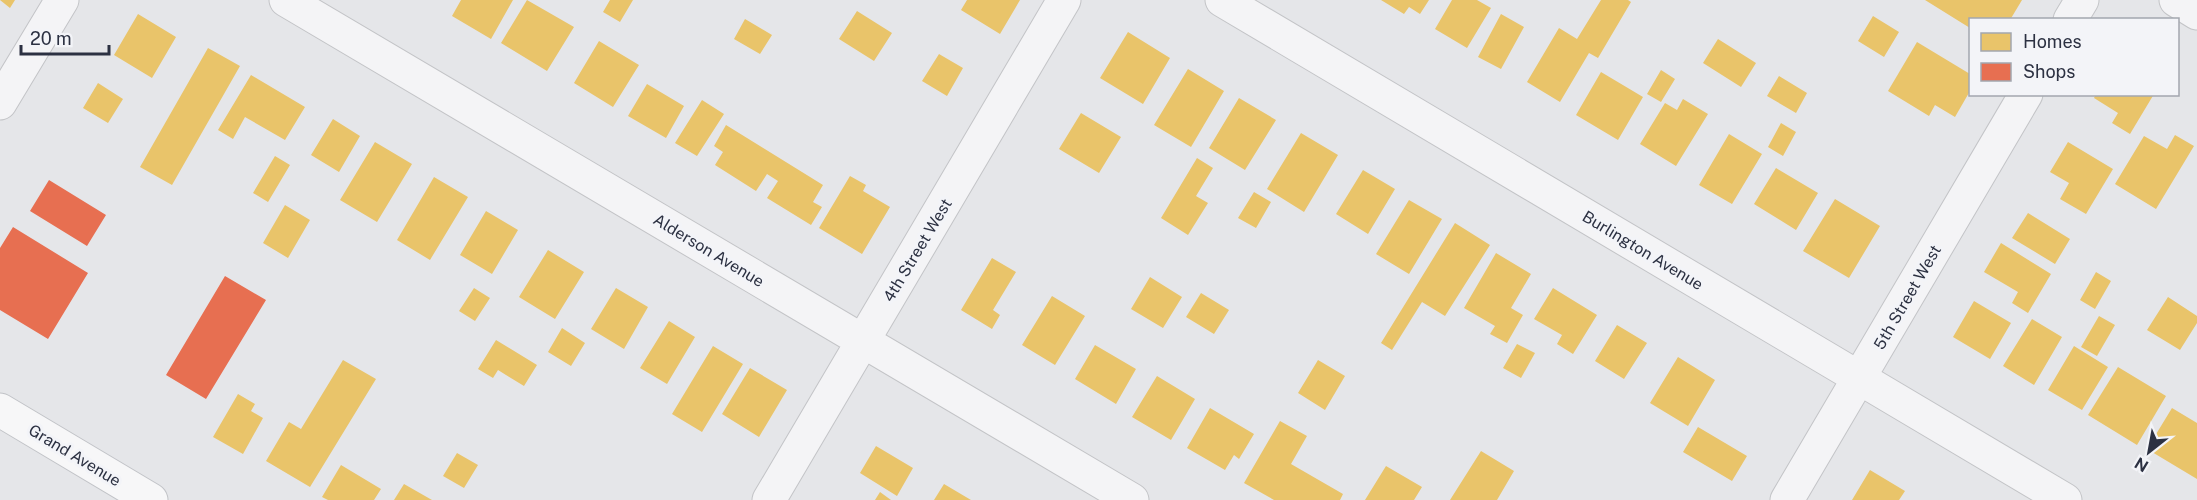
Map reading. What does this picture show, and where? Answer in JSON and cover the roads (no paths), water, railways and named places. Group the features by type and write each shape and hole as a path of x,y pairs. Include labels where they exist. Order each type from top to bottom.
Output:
{"main road":[{"name":"Grand Avenue","path":"0,410 151,500"}],"street":[{"path":"0,103 62,0"},
{"name":"Alderson Avenue","path":"286,0 1131,500"},
{"name":"4th Street West","path":"769,500 1064,0"},
{"name":"Burlington Avenue","path":"1222,0 2065,500"},
{"path":"2071,18 2082,0"},
{"path":"2176,0 2197,13"},
{"name":"5th Street West","path":"1787,500 2025,96"}]}
